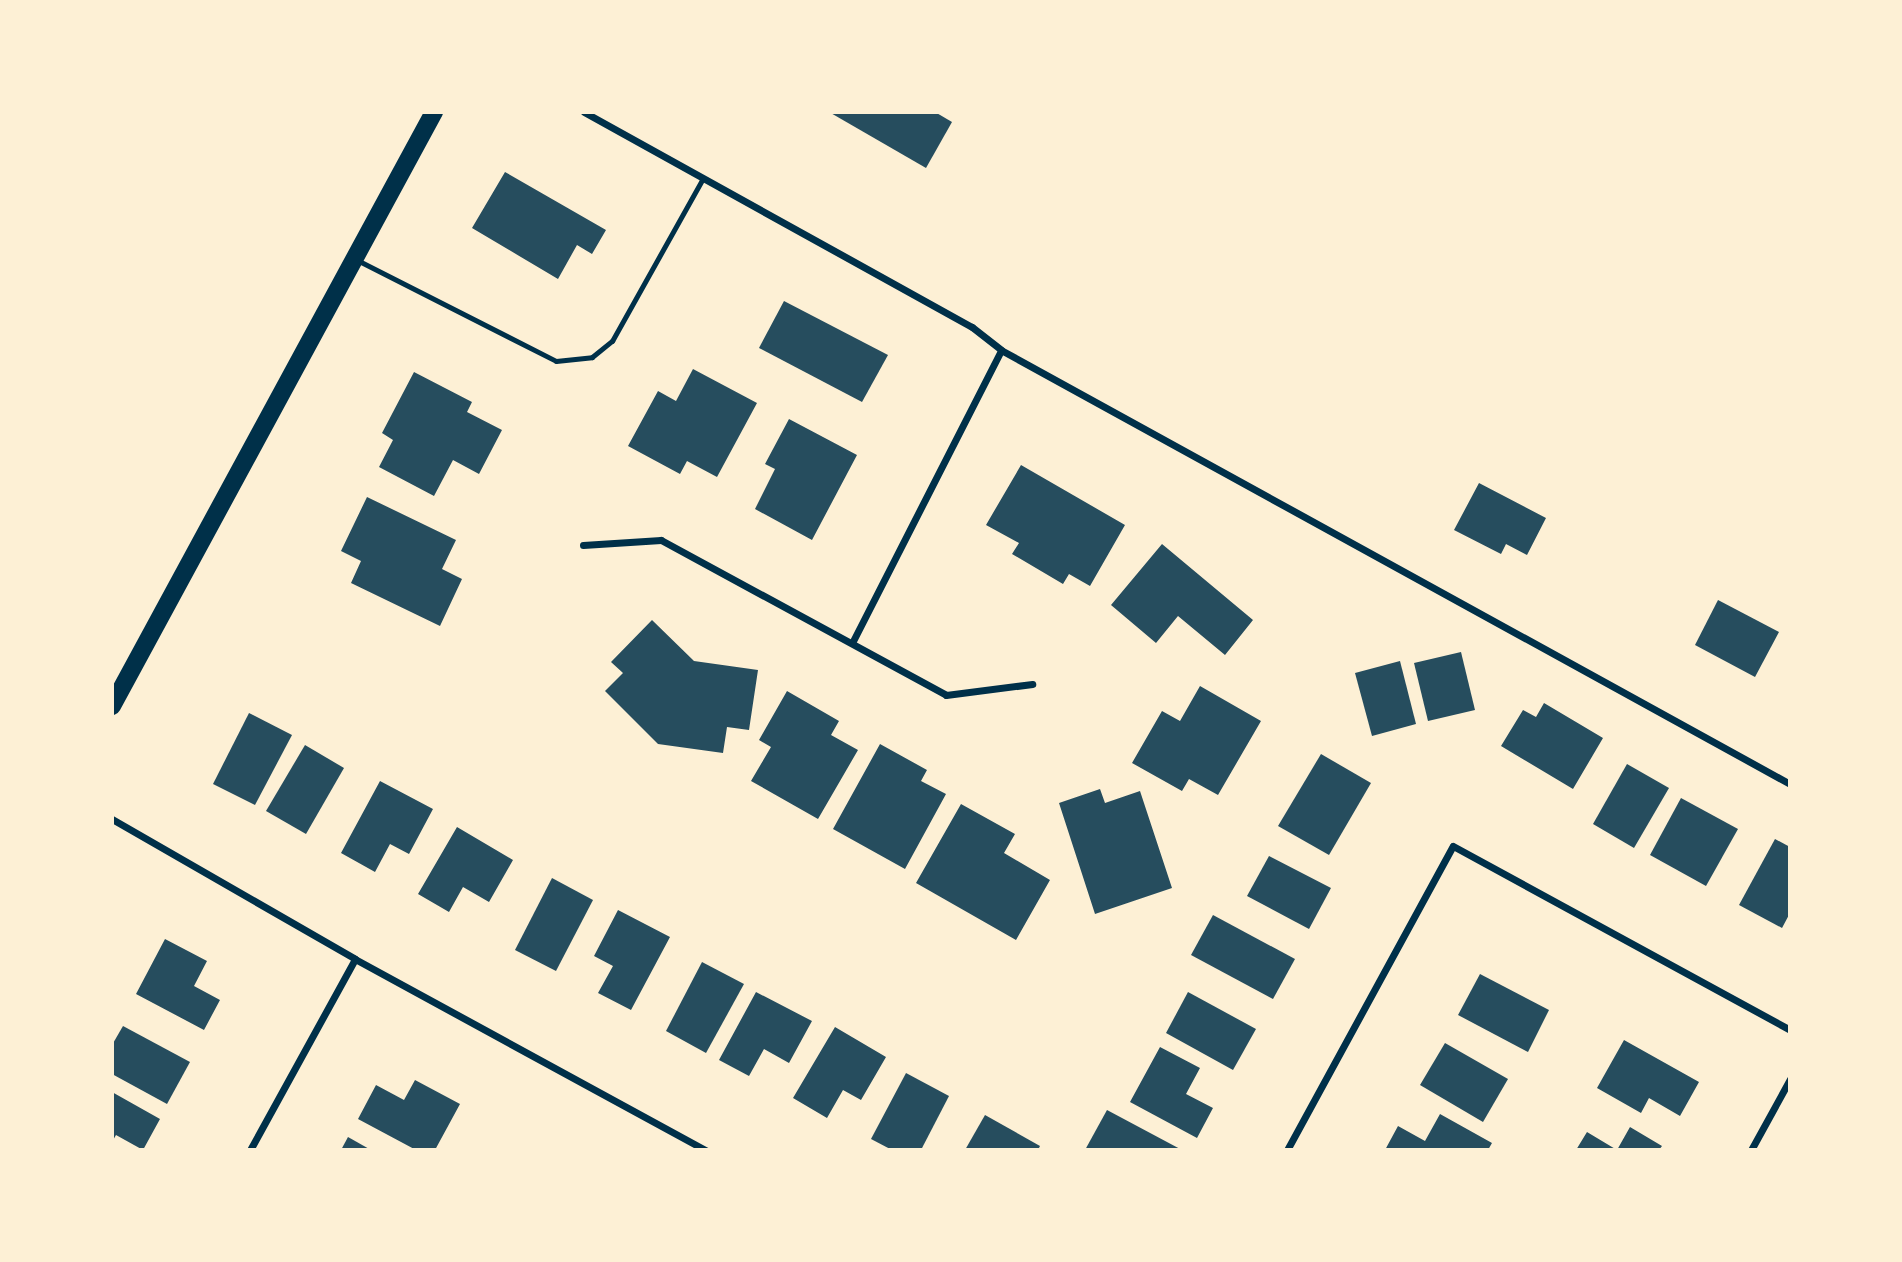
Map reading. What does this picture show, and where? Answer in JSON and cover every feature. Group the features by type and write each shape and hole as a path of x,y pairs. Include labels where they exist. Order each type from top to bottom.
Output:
{"main road":[{"path":"112,706 434,112"}],"street":[{"path":"584,112 972,327 1001,350 1790,784"},
{"path":"853,642 1001,350"},
{"path":"583,545 661,540 853,642 946,695 1032,684"},
{"path":"112,819 355,960 706,1150"},
{"path":"1287,1150 1453,846 1790,1030"},
{"path":"250,1150 355,960"},
{"path":"1752,1150 1790,1079"}],"lane":[{"path":"355,258 556,361 592,357 612,341 703,178"}],"building":[{"path":"829,112 935,112 952,122 926,168"},
{"path":"505,172 606,230 592,254 577,245 558,279 472,228"},
{"path":"784,301 888,355 862,402 759,348"},
{"path":"693,369 757,403 717,477 687,461 680,474 628,446 658,391 676,401"},
{"path":"414,372 472,402 467,412 502,430 479,474 453,460 434,496 379,467 393,440 382,433"},
{"path":"789,419 857,455 812,540 755,509 775,469 765,464"},
{"path":"1021,465 1125,525 1090,586 1069,574 1063,584 1012,554 1019,543 986,525"},
{"path":"1479,483 1546,518 1527,555 1506,544 1501,554 1454,530"},
{"path":"367,497 456,540 442,569 462,579 440,626 351,583 361,561 341,551"},
{"path":"1162,544 1253,620 1225,655 1178,616 1156,643 1111,605"},
{"path":"1718,600 1779,632 1755,677 1695,645"},
{"path":"652,620 694,661 758,670 749,730 727,727 723,753 658,744 605,691 623,673 611,662"},
{"path":"1461,652 1475,710 1428,721 1414,663"},
{"path":"1400,661 1416,724 1372,736 1355,673"},
{"path":"1200,686 1261,721 1218,795 1189,779 1182,791 1132,763 1162,711 1180,721"},
{"path":"787,691 839,721 831,735 858,750 818,819 751,781 771,747 759,740"},
{"path":"1544,703 1603,738 1573,789 1501,746 1523,710 1536,717"},
{"path":"249,713 292,735 255,805 213,784"},
{"path":"880,744 927,770 921,781 946,794 905,869 833,829"},
{"path":"305,745 344,768 306,834 266,811"},
{"path":"1321,754 1371,783 1329,855 1278,826"},
{"path":"1627,764 1669,788 1634,848 1593,824"},
{"path":"380,781 433,809 409,854 390,844 375,872 341,853"},
{"path":"1100,789 1105,803 1140,791 1172,888 1095,914 1059,803"},
{"path":"1681,798 1738,829 1706,886 1650,855"},
{"path":"961,804 1015,834 1004,853 1050,880 1016,940 916,883"},
{"path":"457,827 513,860 489,902 463,887 449,912 418,894"},
{"path":"1775,839 1790,847 1790,913 1782,928 1739,905"},
{"path":"1269,856 1331,888 1309,929 1247,896"},
{"path":"552,878 593,900 556,971 515,950"},
{"path":"618,910 670,937 631,1010 598,993 613,966 594,956"},
{"path":"1213,915 1295,959 1273,999 1191,955"},
{"path":"165,939 207,961 194,986 220,1000 204,1030 136,994"},
{"path":"702,962 744,984 706,1053 666,1031"},
{"path":"1480,974 1549,1010 1528,1052 1458,1015"},
{"path":"756,992 812,1021 789,1063 764,1049 749,1076 719,1060"},
{"path":"1188,992 1256,1029 1233,1070 1166,1033"},
{"path":"123,1026 190,1062 167,1104 112,1074 112,1045"},
{"path":"835,1027 886,1057 861,1100 843,1090 827,1118 793,1098"},
{"path":"1624,1040 1699,1082 1680,1116 1649,1098 1641,1113 1597,1088"},
{"path":"1445,1043 1508,1079 1483,1122 1420,1085"},
{"path":"1160,1047 1200,1068 1186,1094 1213,1108 1197,1138 1130,1102"},
{"path":"906,1073 949,1096 921,1150 892,1150 871,1139"},
{"path":"415,1080 460,1104 435,1150 416,1150 358,1119 376,1085 404,1100"},
{"path":"112,1092 160,1119 143,1150 116,1135 112,1142"},
{"path":"1107,1110 1182,1150 1085,1150"},
{"path":"1440,1114 1492,1143 1488,1150 1385,1150 1398,1126 1425,1141"},
{"path":"985,1115 1040,1146 1038,1150 965,1150"},
{"path":"1630,1127 1662,1146 1659,1150 1617,1150"},
{"path":"1587,1132 1617,1150 1576,1150"},
{"path":"348,1137 371,1150 341,1150"}]}
